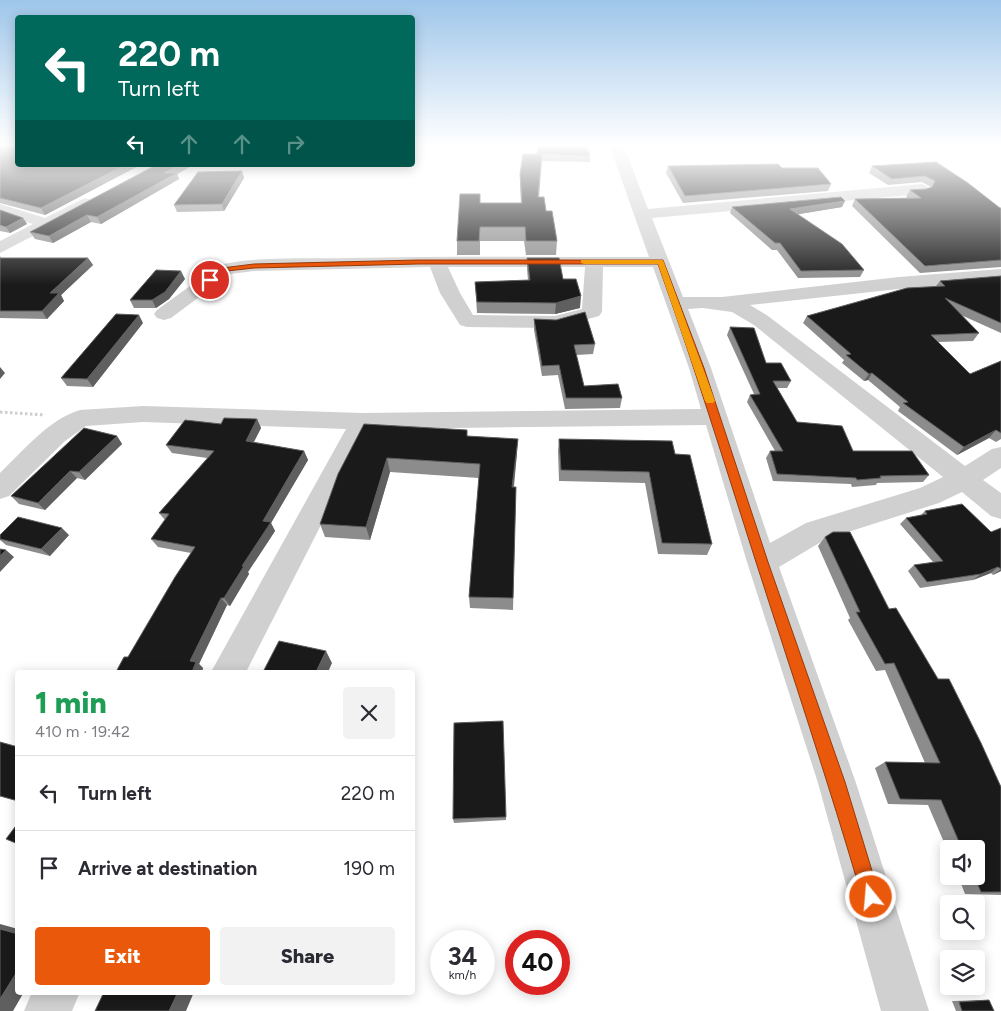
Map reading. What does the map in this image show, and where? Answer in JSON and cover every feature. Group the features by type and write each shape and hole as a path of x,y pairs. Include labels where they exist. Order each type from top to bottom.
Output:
{"street":[{"path":"634,191 676,304 837,782 905,1011"},
{"path":"643,214 898,191"},
{"path":"0,248 95,197"},
{"path":"0,209 46,223"},
{"path":"164,314 225,269 254,266 437,262 660,262"},
{"path":"437,262 450,293 467,321 555,322 592,312 594,262"},
{"path":"676,304 703,301 723,302 899,283 1001,276"},
{"path":"723,302 760,318 772,330 1001,508"},
{"path":"0,489 56,435 80,418 143,414 362,421 715,418"},
{"path":"229,670 362,421"},
{"path":"762,562 816,531 929,496 964,479 1001,456"},
{"path":"48,1011 56,995"}],"path":[{"path":"0,412 80,418"}],"building":[{"path":"0,191 74,191 41,208 0,198"},
{"path":"107,191 144,191 97,217 87,215 49,236 30,232"},
{"path":"184,191 230,191 222,204 174,205"},
{"path":"521,191 539,191 538,197 544,197 546,211 552,211 557,241 526,241 525,227 480,227 479,241 457,241 460,194 480,194 480,203 522,203"},
{"path":"682,191 744,191 685,196"},
{"path":"912,191 978,191 1001,208 1001,260 925,266 855,199 921,198"},
{"path":"841,197 845,201 790,209 842,244 864,270 801,271 780,243 775,243 732,207"},
{"path":"0,210 23,218 6,227 0,225"},
{"path":"0,258 88,258 50,293 59,293 42,311 0,311"},
{"path":"527,258 559,258 563,279 576,279 581,296 556,303 477,302 475,282 530,280"},
{"path":"156,270 181,271 165,292 152,300 130,300"},
{"path":"1001,276 1001,323 945,298 979,333 931,335 970,374 1001,361 1001,433 996,430 964,447 903,403 908,402 846,355 851,354 807,316 907,288 945,286 940,281"},
{"path":"585,312 595,344 574,345 584,386 618,384 622,398 566,398 559,365 542,366 534,319 556,320"},
{"path":"116,314 139,315 87,379 61,378"},
{"path":"730,327 754,328 766,363 781,363 791,381 773,381 797,422 842,426 853,451 912,451 929,475 880,476 881,478 857,480 856,478 777,474 770,451 783,451 750,395 760,394"},
{"path":"224,418 257,419 246,441 304,451 263,521 271,522 242,566 244,566 224,598 221,598 190,661 196,662 193,670 117,670 124,657 128,657 195,547 151,539 169,514 159,513 214,451 166,445 185,420 221,424"},
{"path":"364,424 467,430 467,436 518,439 512,487 516,487 513,598 469,597 480,464 387,458 366,527 320,524 338,474"},
{"path":"84,428 117,436 79,472 70,471 38,503 11,496"},
{"path":"559,439 672,441 675,454 690,455 712,544 662,543 649,472 561,470"},
{"path":"962,504 991,532 1001,528 1001,569 998,567 981,574 927,582 914,565 943,561 906,518 927,514 925,511"},
{"path":"18,517 62,528 41,549 0,539 0,535"},
{"path":"833,532 850,532 889,609 896,608 938,679 949,679 981,743 1001,787 1001,892 981,892 978,885 985,885 985,840 958,840 941,800 900,799 885,762 940,763 894,663 885,664 856,612 860,612 825,537"},
{"path":"0,549 6,550 0,556"},
{"path":"279,641 326,651 317,670 264,670"},
{"path":"503,721 506,817 453,819 454,723"},
{"path":"0,742 15,746 15,800 0,796"},
{"path":"15,827 15,843 6,839"},
{"path":"0,929 15,933 15,975 0,999"},
{"path":"103,995 177,995 169,1011 95,1011"},
{"path":"989,1000 994,1011 962,1011 959,1002"}],"slow traffic":[{"path":"584,262 660,262 700,368 710,401"}],"route":[{"path":"210,280 225,269 254,266 418,262 660,262 700,368 762,562 837,782 871,897"}]}
